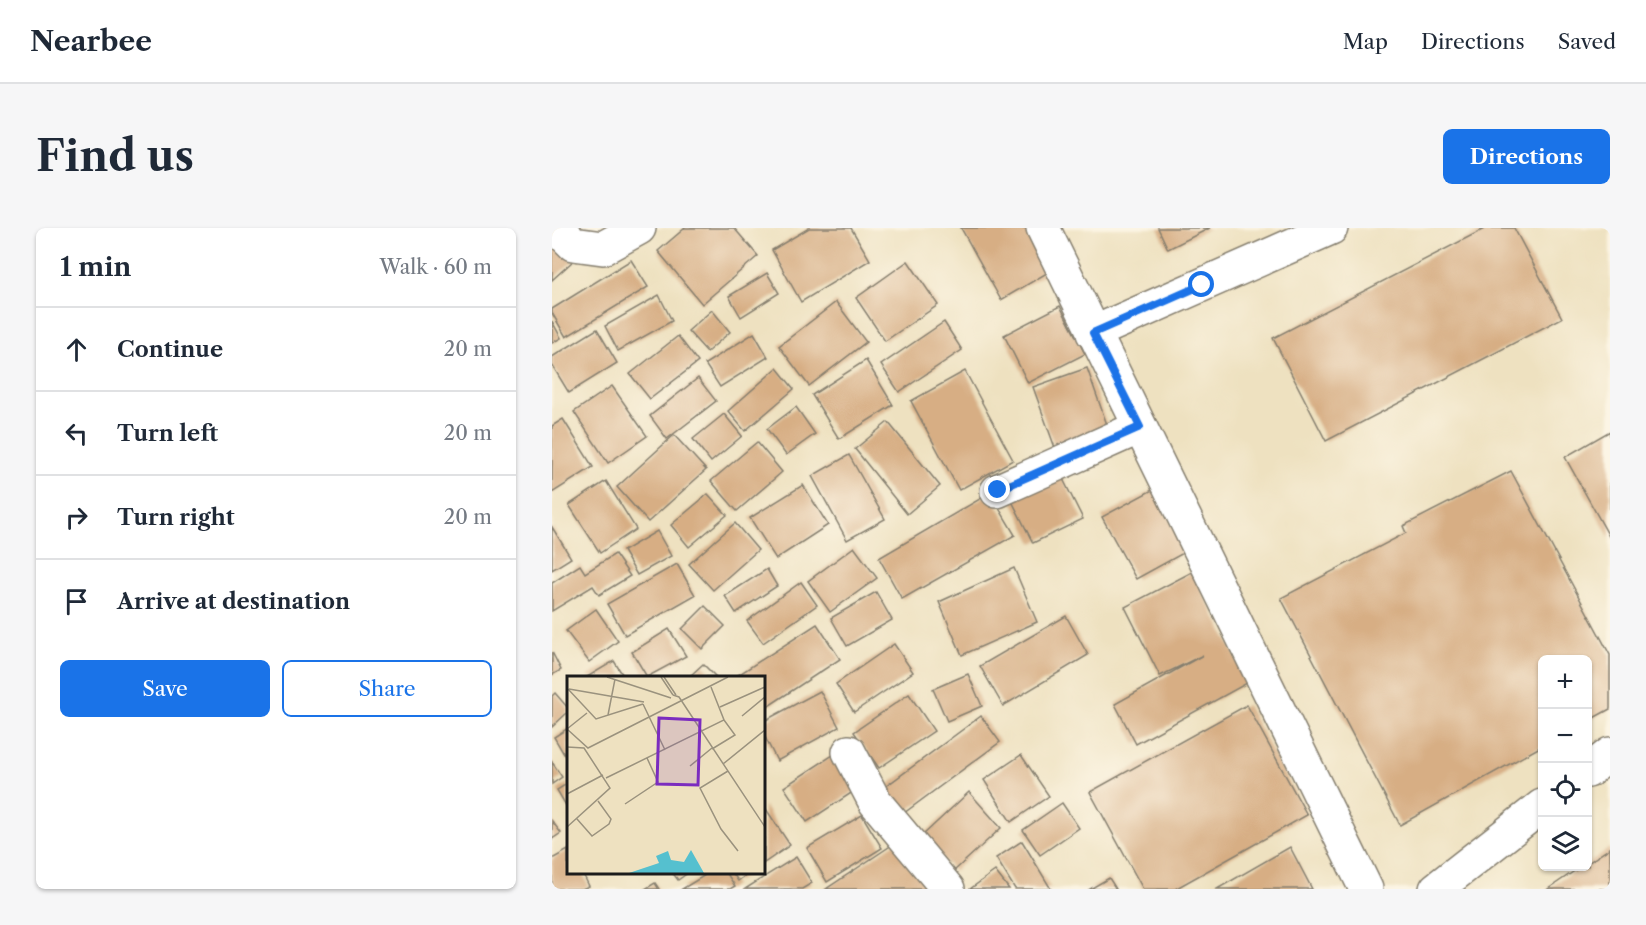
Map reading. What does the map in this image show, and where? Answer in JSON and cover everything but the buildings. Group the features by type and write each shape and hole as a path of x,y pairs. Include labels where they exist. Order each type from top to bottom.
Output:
{"street":[{"path":"558,228 573,244 603,248 639,228"},
{"path":"1043,228 1366,889"},
{"path":"1093,333 1331,228"},
{"path":"998,490 1140,427"},
{"path":"849,752 875,802 948,889"},
{"path":"1592,767 1610,754"},
{"path":"1436,889 1538,809"}],"route":[{"path":"998,490 1140,427 1093,333 1202,285"}]}
